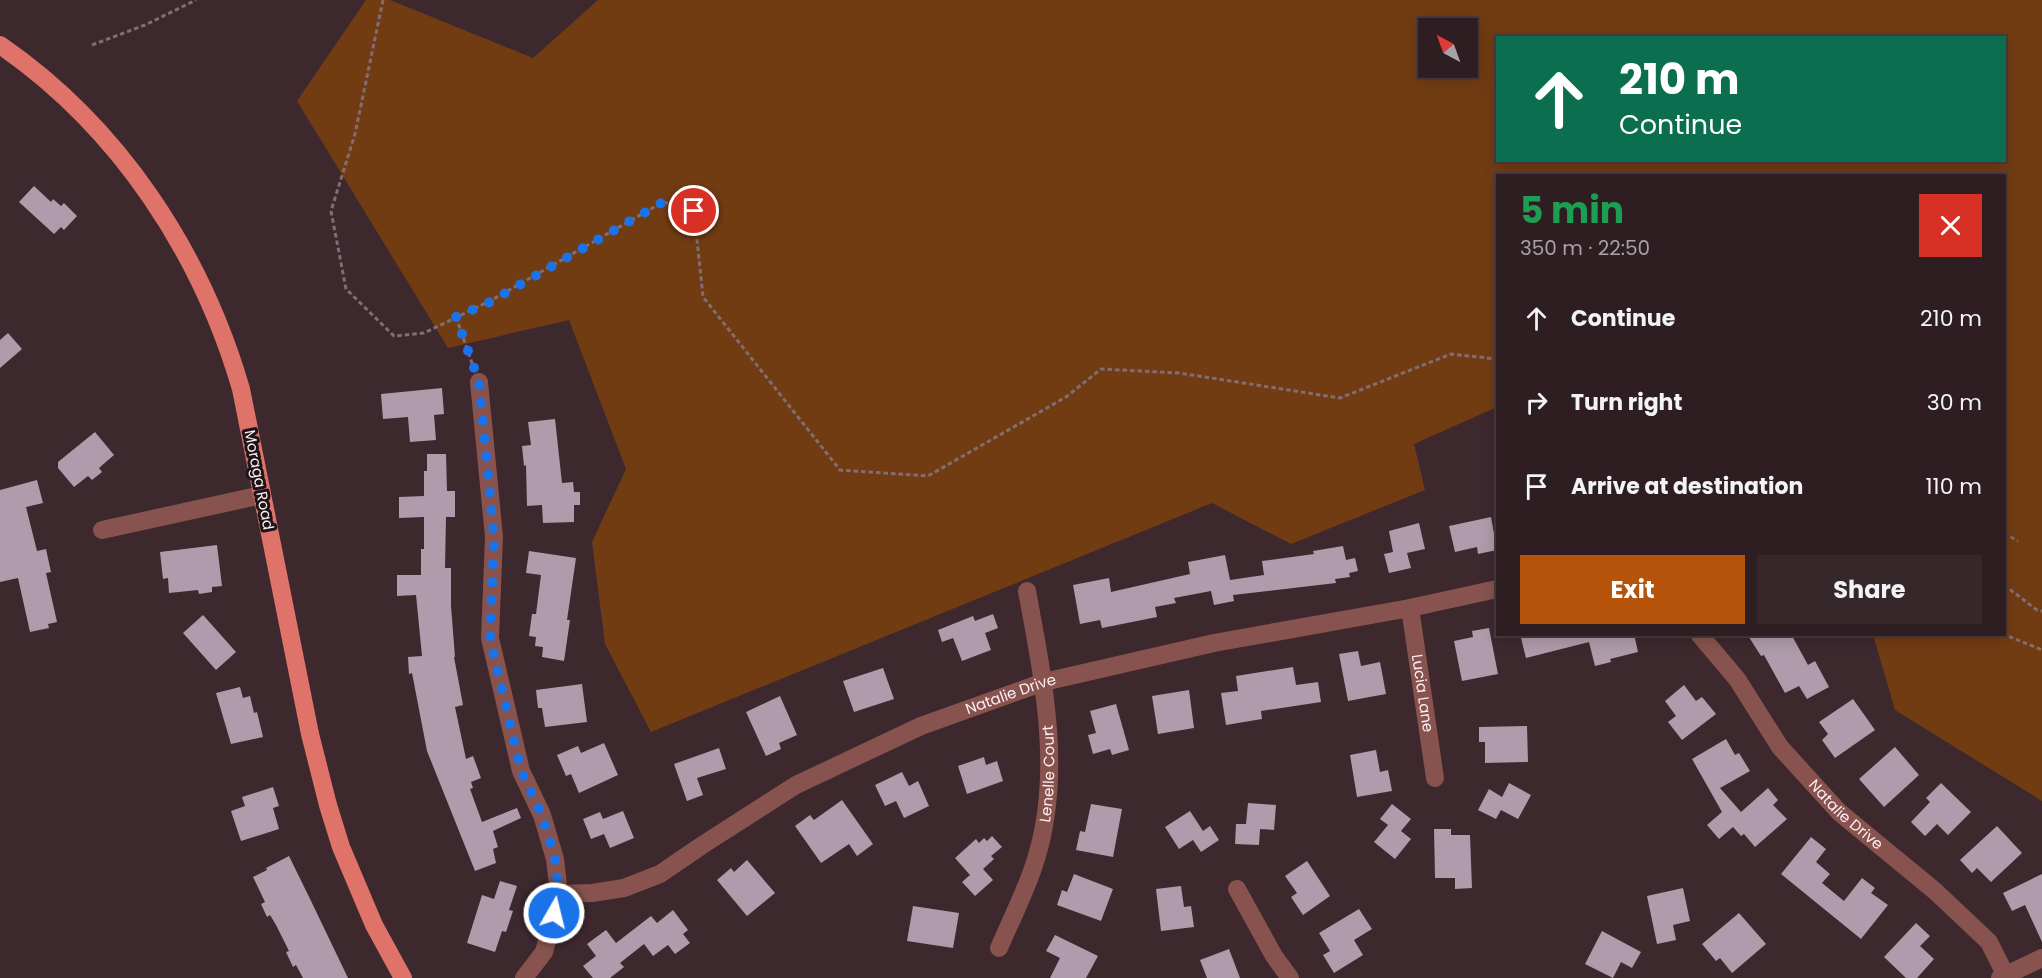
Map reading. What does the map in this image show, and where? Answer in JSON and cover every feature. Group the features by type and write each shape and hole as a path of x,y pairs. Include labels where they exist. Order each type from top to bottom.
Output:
{"main road":[{"name":"Moraga Road","path":"0,45 58,89 102,134 154,201 180,244 214,311 229,348 241,389 310,734 328,805 341,847 370,916 403,978"}],"street":[{"path":"479,382 494,537 490,639 521,771 542,815 555,859 559,894 543,952 524,978"},
{"path":"102,530 262,495"},
{"name":"Natalie Drive","path":"559,894 592,893 624,888 660,874 796,785 921,726 1044,682 1214,643 1410,608 1496,589"},
{"name":"Lenelle Court","path":"999,948 1037,857 1050,779 1044,682 1027,591"},
{"name":"Lucia Lane","path":"1410,608 1435,778"},
{"name":"Natalie Drive","path":"1701,636 1737,679 1780,747 1839,812 1935,891 1989,942 2004,977"},
{"path":"1237,889 1274,956 1290,978"},
{"path":"2004,977 2042,958"}],"path":[{"path":"92,45 145,26 196,0"},
{"path":"383,0 355,135 331,211 346,289 394,336 424,333 490,302 663,202 694,211 703,297 840,470 928,476 1066,397 1101,369 1179,372 1340,398 1451,354 1496,358"},
{"path":"456,317 479,382"},
{"path":"2006,534 2018,541"},
{"path":"2006,587 2037,610 2042,611"},
{"path":"2006,634 2042,650"}],"shaded area":[{"path":"366,0 390,0 533,58 598,0 2042,0 2042,801 1895,710 1873,636 2006,636 2006,174 1496,174 1496,407 1414,444 1425,490 1291,544 1212,503 651,732 605,644 592,542 626,469 569,320 448,348 297,101"}],"building":[{"path":"34,186 51,202 53,199 61,206 64,203 77,216 64,230 61,227 54,234 19,202"},
{"path":"8,333 22,349 0,368 0,340"},
{"path":"442,388 444,414 434,415 436,440 410,442 408,417 383,419 381,394"},
{"path":"555,419 562,483 573,482 574,492 580,492 580,505 574,505 574,522 543,523 542,505 527,506 526,465 524,466 522,446 531,445 528,422"},
{"path":"95,432 114,455 99,468 102,472 92,480 88,476 74,487 58,468 58,462"},
{"path":"427,454 446,454 447,491 455,491 455,517 446,517 445,568 451,568 454,657 463,705 455,707 466,759 473,756 481,778 471,782 473,788 470,789 482,822 517,808 521,818 493,831 498,847 493,849 496,863 475,871 427,751 412,673 409,674 408,657 422,656 416,595 397,596 397,575 421,575 424,517 399,518 399,497 424,496"},
{"path":"37,480 43,503 26,507 37,551 46,549 51,572 46,573 57,622 48,624 49,628 30,632 18,578 0,582 0,490"},
{"path":"1491,517 1496,550 1478,554 1477,547 1455,552 1449,526"},
{"path":"1419,523 1425,549 1407,553 1411,568 1389,573 1384,554 1393,552 1389,531"},
{"path":"217,545 222,586 212,587 212,592 199,594 198,590 169,593 168,578 163,579 160,552"},
{"path":"1343,546 1346,560 1355,558 1358,571 1349,573 1350,577 1335,579 1336,583 1233,595 1234,601 1214,605 1211,591 1174,598 1176,603 1155,607 1157,617 1102,628 1100,620 1080,624 1073,585 1109,578 1111,592 1190,574 1188,562 1225,555 1230,580 1264,575 1262,561 1314,554 1313,551"},
{"path":"529,551 576,558 564,661 542,657 543,647 535,646 536,637 529,636 532,614 536,614 541,575 526,573"},
{"path":"993,614 998,628 985,633 991,650 962,661 953,638 942,642 938,630 973,616 975,621"},
{"path":"203,615 236,652 216,670 183,633"},
{"path":"1489,628 1498,674 1462,681 1454,641 1473,637 1472,631"},
{"path":"1520,636 1634,636 1638,652 1610,659 1611,662 1595,666 1589,642 1526,658"},
{"path":"1748,636 1792,636 1808,665 1815,661 1829,687 1807,699 1799,686 1785,693 1764,655 1761,656"},
{"path":"1358,651 1361,666 1380,662 1386,694 1348,701 1339,654"},
{"path":"1293,667 1296,685 1318,682 1321,702 1261,711 1262,719 1226,725 1221,693 1238,691 1236,676"},
{"path":"883,668 894,699 854,712 843,681"},
{"path":"582,684 587,722 545,727 542,708 538,708 536,690"},
{"path":"1684,685 1696,701 1702,697 1716,714 1682,740 1668,722 1676,716 1665,701"},
{"path":"240,687 243,698 250,696 254,713 257,712 263,737 231,744 216,693"},
{"path":"1189,690 1194,728 1158,734 1152,696"},
{"path":"780,696 797,735 779,743 781,749 766,756 746,712"},
{"path":"1853,699 1875,730 1835,758 1822,740 1828,734 1819,722"},
{"path":"1116,704 1129,750 1112,755 1110,749 1093,754 1088,735 1096,733 1090,711"},
{"path":"1527,726 1528,762 1485,763 1485,742 1479,742 1479,727"},
{"path":"1726,739 1735,755 1739,753 1750,771 1720,788 1741,812 1768,788 1778,800 1773,805 1787,819 1755,847 1744,834 1741,836 1733,827 1719,839 1707,825 1722,812 1692,759"},
{"path":"604,743 618,775 579,793 571,774 566,776 557,755 578,746 581,753"},
{"path":"1895,747 1919,775 1884,807 1859,779"},
{"path":"719,748 726,769 697,778 703,795 687,801 674,764"},
{"path":"1376,750 1380,772 1388,770 1392,791 1357,797 1350,755"},
{"path":"984,757 986,765 997,761 1003,781 967,794 958,766"},
{"path":"902,772 909,786 918,781 929,806 904,818 896,801 885,806 875,785"},
{"path":"1509,783 1531,795 1518,819 1501,810 1496,819 1478,810 1489,789 1502,797"},
{"path":"1941,783 1971,812 1948,835 1937,824 1925,836 1911,822 1930,802 1926,798"},
{"path":"273,787 279,806 273,808 279,829 241,841 231,811 245,806 242,797"},
{"path":"842,800 873,844 857,856 849,844 821,863 795,826 810,815 814,820"},
{"path":"1248,803 1276,805 1274,830 1260,829 1259,845 1235,844 1236,824 1246,824"},
{"path":"1091,804 1122,809 1113,857 1076,850 1080,831 1085,832"},
{"path":"1392,804 1411,819 1401,831 1411,839 1395,859 1374,842 1388,825 1380,819"},
{"path":"623,811 634,838 610,848 604,834 591,839 583,819 600,812 603,819"},
{"path":"1190,811 1203,831 1210,826 1219,840 1201,852 1193,840 1179,849 1165,827"},
{"path":"1997,826 2022,853 1991,882 1977,868 1972,873 1960,860"},
{"path":"1434,829 1451,829 1451,835 1470,835 1472,888 1455,889 1455,878 1435,878"},
{"path":"992,836 1002,847 991,856 994,859 983,869 993,880 975,896 962,882 970,875 955,858 976,839 979,843 984,838 987,841"},
{"path":"1811,837 1826,849 1816,862 1830,874 1822,883 1844,901 1862,878 1875,888 1871,893 1888,905 1861,939 1781,874"},
{"path":"289,856 348,978 303,978 296,965 293,967 286,952 289,951 276,925 270,915 267,917 261,904 265,902 253,877"},
{"path":"747,860 775,893 747,916 717,880 731,868 734,872"},
{"path":"1307,861 1330,896 1303,915 1291,897 1297,893 1285,876"},
{"path":"1074,874 1113,889 1101,921 1057,905 1062,890 1067,892"},
{"path":"2042,874 2042,942 2025,905 2012,911 2003,893"},
{"path":"500,881 517,886 509,910 513,911 506,932 502,931 495,952 467,943 482,895 494,899"},
{"path":"1181,886 1184,907 1191,906 1194,927 1161,931 1156,889"},
{"path":"1683,888 1690,921 1673,925 1676,940 1657,944 1647,896"},
{"path":"913,906 959,913 953,948 907,941"},
{"path":"1359,909 1372,929 1354,940 1363,955 1334,973 1323,955 1330,951 1319,933"},
{"path":"673,910 688,930 683,934 690,943 675,954 668,945 653,956 644,944 620,963 624,967 610,978 593,978 583,966 596,956 587,944 606,930 616,943 651,916 657,923"},
{"path":"1739,913 1766,944 1732,973 1720,958 1716,961 1702,944"},
{"path":"1916,923 1930,936 1920,946 1934,959 1917,978 1906,978 1884,957"},
{"path":"1602,931 1641,952 1632,968 1621,962 1613,978 1585,964"},
{"path":"1055,935 1098,956 1086,978 1050,978 1060,958 1046,951"},
{"path":"1229,949 1240,978 1207,978 1200,960"}],"route":[{"path":"554,913 559,894 555,859 542,815 521,771 490,639 494,537 479,382 456,317 490,302 663,202 694,211"}]}
